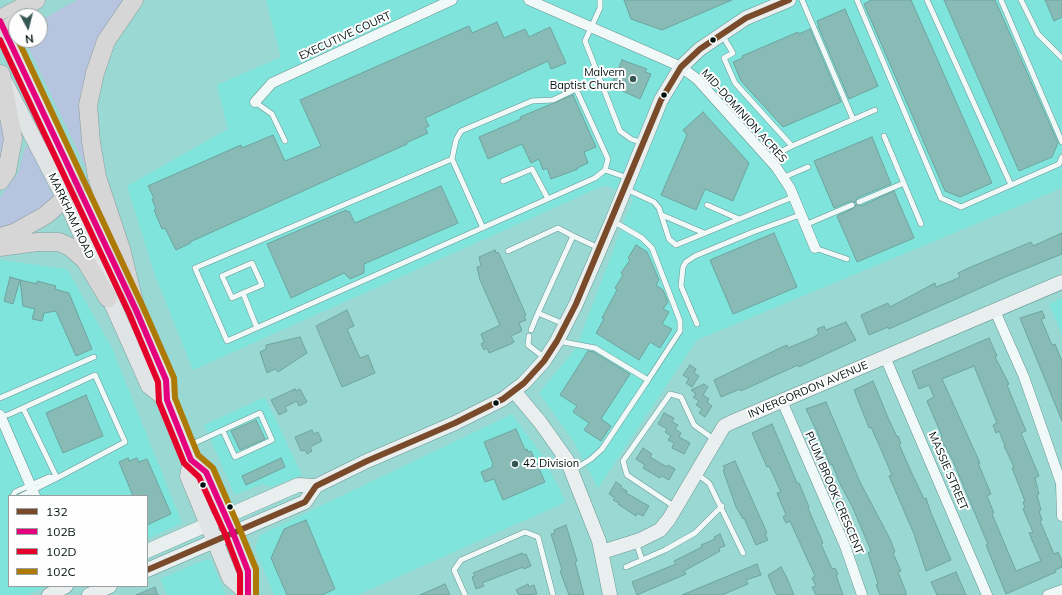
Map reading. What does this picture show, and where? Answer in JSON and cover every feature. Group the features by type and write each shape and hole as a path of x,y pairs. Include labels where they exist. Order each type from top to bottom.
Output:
{"highway":[{"path":"26,8 36,0"},
{"path":"29,8 41,0"},
{"path":"134,0 106,41 95,73 88,105 91,142 97,177 121,249 136,310"},
{"path":"0,73 12,126 13,139 7,171 0,181"},
{"path":"0,237 14,233 46,215 71,193"},
{"path":"0,247 37,242 59,242 70,247 85,260 108,298"}],"main road":[{"path":"148,551 224,516 240,512 298,485 316,486 367,461 455,423 514,391 546,358 557,341 612,221 662,100 681,67 700,49 746,18 789,0"},
{"name":"MARKHAM ROAD","path":"19,48 108,298 149,386 167,400"},
{"name":"MARKHAM ROAD","path":"0,73 71,193 136,310 166,380 167,400 188,454 188,476 230,578 248,594"},
{"name":"INVERGORDON AVENUE","path":"602,552 635,541 660,530 676,507 724,426 1062,282"},
{"path":"514,391 558,446 572,471 590,516 602,552 610,595"},
{"name":"MARKHAM ROAD","path":"188,454 206,472 224,516 233,533 248,571 248,594"},
{"path":"148,570 305,502 316,486"},
{"path":"49,595 64,587"},
{"path":"89,595 108,587"}],"street":[{"name":"EXECUTIVE COURT","path":"255,102 272,83 452,0"},
{"path":"529,0 592,26 681,67"},
{"name":"MID-DOMINION ACRES","path":"681,67 697,80 769,158 793,196 815,248"},
{"path":"995,311 1024,377 1062,483 1062,516"},
{"name":"MASSIE STREET","path":"885,357 987,595"},
{"name":"PLUM BROOK CRESCENT","path":"782,401 845,546 862,595"},
{"path":"0,416 33,491"},
{"path":"1048,595 1062,590"}],"lane":[{"path":"600,0 600,8 585,41 620,131 631,139 643,143"},
{"path":"802,0 853,119"},
{"path":"857,0 941,198 960,207 1059,164 1062,157"},
{"path":"927,0 1011,185"},
{"path":"1002,0 1062,142"},
{"path":"1021,0 1038,34 1062,58"},
{"path":"721,34 733,53 724,58 735,83 792,146"},
{"path":"452,158 195,268 227,341 257,328 483,228 548,199 596,178 605,170 608,159 576,89 553,100 532,101 461,131 456,140 452,158 483,228"},
{"path":"255,102 272,114 285,141"},
{"path":"769,158 792,146 875,110"},
{"path":"884,136 921,224"},
{"path":"782,178 808,167"},
{"path":"503,181 532,169 548,199"},
{"path":"605,170 654,202 662,215 669,239 672,243 679,244 793,196"},
{"path":"859,202 904,183"},
{"path":"707,205 739,219"},
{"path":"805,225 852,205"},
{"path":"662,215 704,233"},
{"path":"697,324 681,286 683,267 686,262 695,256 753,232 800,215"},
{"path":"572,471 591,459 602,449 680,331 680,322 652,248 642,238 612,221"},
{"path":"508,251 558,228 599,249"},
{"path":"531,330 573,236"},
{"path":"815,248 847,259"},
{"path":"252,263 262,285 243,293 232,298 222,276 252,263"},
{"path":"243,293 257,328"},
{"path":"538,313 565,324"},
{"path":"529,336 528,345 546,358"},
{"path":"557,341 595,348 648,380"},
{"path":"0,398 94,357"},
{"path":"0,416 23,408 95,375 125,442 23,495"},
{"path":"676,507 627,475 623,461 670,394 681,397 694,425 716,440"},
{"path":"23,408 57,478"},
{"path":"188,454 223,431 260,413 272,440 235,458 223,431"},
{"path":"696,474 710,483 744,553"},
{"path":"13,495 14,492 33,491"},
{"path":"626,567 695,533 722,506"},
{"path":"465,595 454,570 461,560 525,532 538,538 553,595"},
{"path":"635,541 642,560"}],"shaded area":[{"path":"77,0 128,0 90,71 91,178 29,48 48,48 48,16"},
{"path":"266,0 1062,0 1062,188 697,340 598,488 574,442 539,393 576,348 633,198 605,185 193,370 155,275 127,186 228,129 217,85 281,57"},
{"path":"0,110 4,144 0,164"},
{"path":"25,147 29,148 56,201 0,231 0,198 18,173"},
{"path":"0,260 67,269 112,348 182,523 148,539 148,495 8,495 8,587 45,587 28,595 0,595"},
{"path":"1062,298 1062,335 1049,304"},
{"path":"265,397 302,475 271,487 262,484 235,495 204,425"},
{"path":"512,414 542,455 566,502 358,595 274,595 255,549 260,535"},
{"path":"204,560 211,560 226,595 167,595 160,579"}],"building":[{"path":"624,0 732,0 662,30 631,19"},
{"path":"871,0 911,0 992,183 960,197 945,191 864,4"},
{"path":"944,0 995,0 1058,143 1052,157 1019,171"},
{"path":"1045,0 1062,0 1062,17 1054,21"},
{"path":"845,9 878,86 849,99 817,21"},
{"path":"497,22 504,38 525,29 529,37 550,27 566,63 551,69 548,61 425,118 429,126 425,128 428,133 406,143 407,144 190,242 191,243 176,250 165,228 162,229 154,210 156,209 152,199 154,198 148,186 241,145 242,148 273,135 285,161 321,146 300,100 469,26 472,33"},
{"path":"810,29 841,102 783,127 741,81 733,62 743,58 742,56 798,32 799,34"},
{"path":"622,60 647,69 645,72 651,74 640,99 616,88 613,81"},
{"path":"573,95 596,147 584,152 588,163 577,168 578,169 551,179 547,168 543,170 539,159 531,163 522,144 488,159 479,137 521,119 520,117"},
{"path":"703,112 749,163 733,201 705,189 696,210 661,195 687,135 683,130"},
{"path":"872,137 891,184 857,198 855,203 851,201 834,208 814,161"},
{"path":"441,186 458,223 364,264 364,273 350,279 344,273 291,298 267,244 346,210 347,212 349,211 355,223"},
{"path":"894,191 914,238 857,262 837,216 854,208 856,204 861,206"},
{"path":"774,233 797,287 733,314 710,260"},
{"path":"1062,233 1062,254 1005,277 889,329 888,327 869,335 861,315 888,303 890,307 935,283 936,287 960,277 958,273 966,269 1031,242 1033,246"},
{"path":"636,245 647,252 659,280 656,285 663,290 668,302 663,309 669,312 662,324 672,329 660,348 650,342 639,360 596,333 617,290 615,288 623,275 621,273 630,260 628,258"},
{"path":"495,250 496,253 498,252 502,260 526,315 524,316 526,320 519,323 522,331 511,336 514,342 489,353 487,348 484,350 481,344 484,342 481,334 500,325 480,280 477,267 481,266 479,257"},
{"path":"10,277 20,280 13,304 4,301"},
{"path":"20,280 37,284 37,281 56,286 55,289 69,293 92,349 76,356 56,311 44,313 42,321 32,319 35,309 23,306"},
{"path":"347,310 354,326 347,329 360,358 368,355 375,373 342,387 316,326"},
{"path":"1042,311 1045,318 1041,319 1052,345 1055,344 1062,361 1062,421 1020,318"},
{"path":"846,322 856,340 799,367 798,365 741,391 740,389 721,397 714,380 787,345 788,348 812,338 819,334 817,329 824,326 826,330"},
{"path":"300,337 307,353 278,372 275,369 267,373 260,352 266,349 266,345"},
{"path":"989,338 997,356 995,357 1009,384 1007,385 1026,431 1021,433 1039,476 1035,478 1041,510 1039,511 1042,520 1040,521 1054,554 1058,552 1062,561 1062,567 1055,570 1056,572 1006,594 986,545 988,544 953,461 940,437 942,436 927,401 934,397 929,385 919,389 912,371","holes":["974,366 997,423 993,425 996,433 999,431 1014,467 1012,468 1025,501 1023,502 1025,508 1023,509 1033,532 1029,533 1041,561 1016,571 992,514 994,513 987,496 991,494 978,463 980,463 942,379"]},
{"path":"588,351 594,352 630,374 601,419 611,426 601,441 584,430 589,423 573,412 577,406 560,395"},
{"path":"690,365 696,369 694,373 699,376 692,387 686,383 689,379 683,375"},
{"path":"873,381 889,420 901,443 899,444 909,467 924,499 926,498 951,560 926,571 914,534 889,476 892,475 871,427 869,428 854,390"},
{"path":"704,384 708,387 703,395 709,399 707,402 712,406 705,417 699,413 702,409 696,405 699,401 693,397 696,394 691,390"},
{"path":"295,389 296,391 300,389 307,402 299,406 297,401 285,407 287,411 279,415 271,400"},
{"path":"86,395 103,436 63,453 46,413"},
{"path":"826,402 860,482 890,539 895,552 893,553 901,571 898,572 906,595 880,595 868,553 871,551 832,464 830,465 806,409"},
{"path":"664,413 674,418 672,422 678,425 675,429 681,433 679,437 690,443 684,454 672,448 674,443 668,440 671,436 665,432 667,429 658,424"},
{"path":"256,420 265,439 240,450 231,431"},
{"path":"772,424 809,507 808,508 823,543 821,544 832,569 835,568 838,574 836,575 843,595 816,595 812,587 816,586 812,578 815,576 790,521 786,523 783,517 786,515 777,493 781,492 769,466 767,467 752,433"},
{"name":"42 Division","path":"516,429 525,450 527,449 528,452 531,451 545,482 503,500 494,479 485,482 481,472 493,467 484,442"},
{"path":"312,430 314,434 318,432 322,441 310,447 312,451 307,454 305,450 301,451 295,437"},
{"path":"643,448 652,454 650,457 667,467 668,465 675,469 669,480 662,476 660,478 643,468 645,465 636,459"},
{"path":"128,458 129,461 137,458 139,462 147,459 171,514 148,525 148,495 133,495 119,462"},
{"path":"281,458 285,467 246,485 242,476"},
{"path":"735,461 767,533 765,534 768,540 756,545 744,518 743,519 736,507 723,470 725,469 723,466"},
{"path":"616,482 622,486 621,488 627,491 626,493 649,506 643,516 637,513 636,516 613,500 615,498 609,494"},
{"path":"306,520 335,589 322,595 287,595 271,558 284,529"},
{"path":"566,525 577,561 575,562 584,595 569,595 560,571 562,570 551,534 555,533 554,530"},
{"path":"720,534 725,546 719,548 720,551 684,571 686,574 637,595 632,582 676,564 674,561 702,547 701,545 715,539 714,537"},
{"path":"522,553 523,555 526,554 531,566 524,569 523,567 482,583 484,586 476,589 472,577 475,576 473,573"},
{"path":"757,564 761,575 746,580 748,584 722,595 682,595"},
{"path":"781,567 794,595 777,595 775,592 768,575"},
{"path":"956,572 966,595 937,595 931,582"},
{"path":"445,584 450,595 420,595"},
{"path":"528,584 529,587 534,585 537,594 519,595 516,590"},
{"path":"155,587 158,595 136,595"}],"transit line":[{"name":"132","path":"148,570 305,502 316,486 367,461 455,423 503,399 524,383 544,361 557,341 576,304 661,100 681,67 700,49 746,18 789,0"},
{"name":"102B","path":"0,21 136,310 166,380 167,400 191,460 206,472 233,533 248,571 248,595"},
{"name":"102D","path":"0,40 129,313 158,382 159,402 184,463 199,477 226,536 240,573 240,595"},
{"name":"102C","path":"22,48 143,307 174,378 175,398 198,455 213,468 240,530 256,569 256,595"}],"place":[{"name":"Malvern Baptist Church","path":"633,79"},
{"name":"42 Division","path":"515,464"}]}
